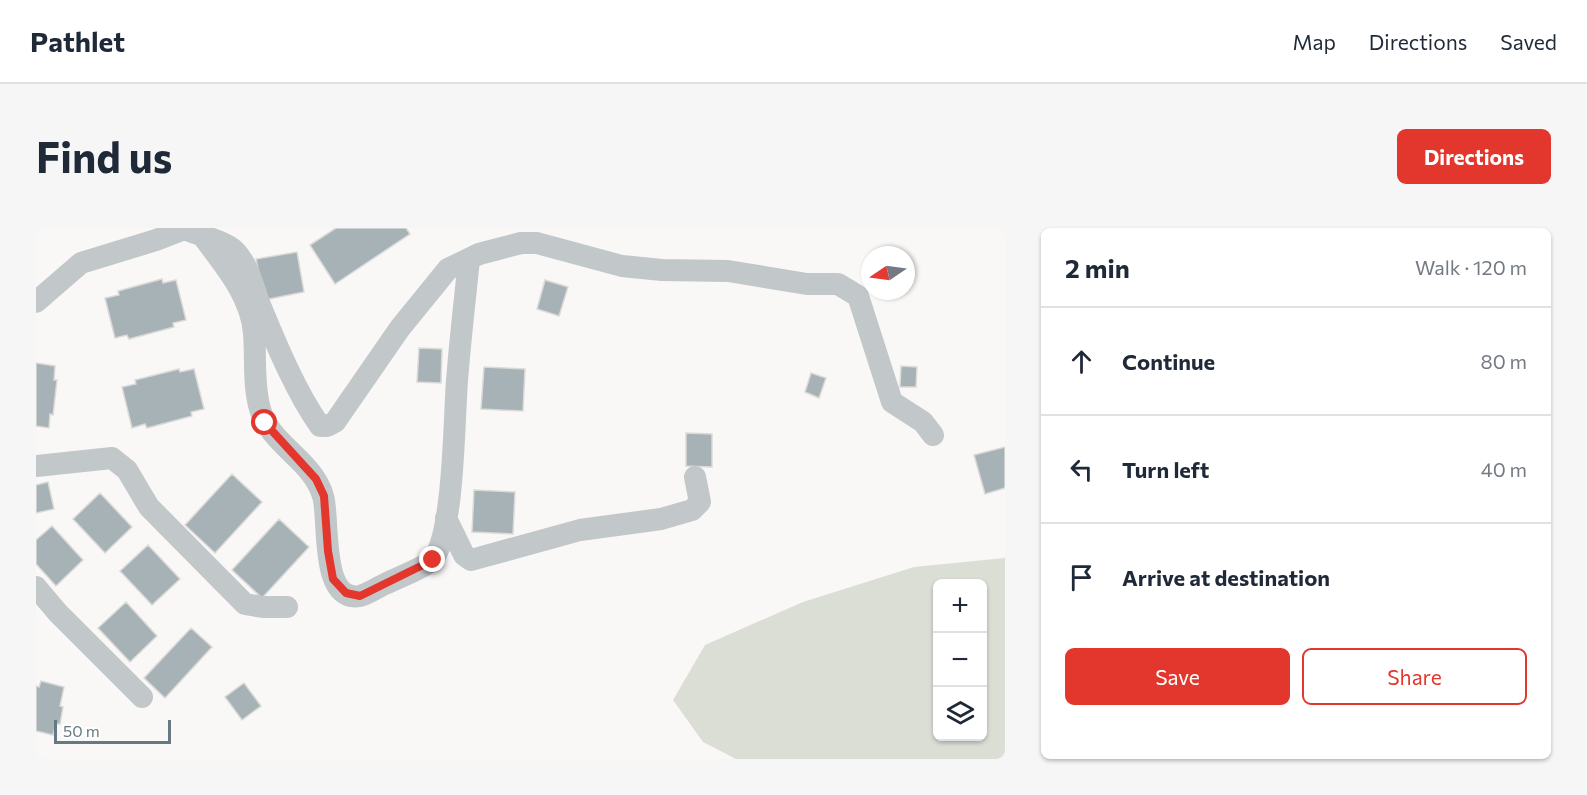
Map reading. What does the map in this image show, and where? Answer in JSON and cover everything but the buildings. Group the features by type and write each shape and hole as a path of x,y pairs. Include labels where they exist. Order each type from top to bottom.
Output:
{"street":[{"path":"192,232 237,285 252,316 259,408 265,423 316,479 324,496 328,551 333,579 346,593 360,596 433,560 442,540 450,495 457,382 469,259"},
{"path":"36,302 81,263 192,232 222,243 234,250 241,260 307,405 320,426 327,426 335,422 400,328 448,269 479,254 521,243 537,243 622,266 662,270 728,271 807,284 838,285 858,296 892,402 923,422 933,435"},
{"path":"36,466 112,458 127,470 149,507 245,604 287,607"},
{"path":"446,518 464,555 471,560 580,530 661,519 692,510 699,502 695,477"},
{"path":"36,588 142,697"}],"shaded area":[{"path":"1005,558 1005,759 736,759 703,742 673,700 705,645 803,602 914,567"}],"route":[{"path":"265,423 316,479 324,496 328,551 333,579 346,593 360,596 433,560"}]}
